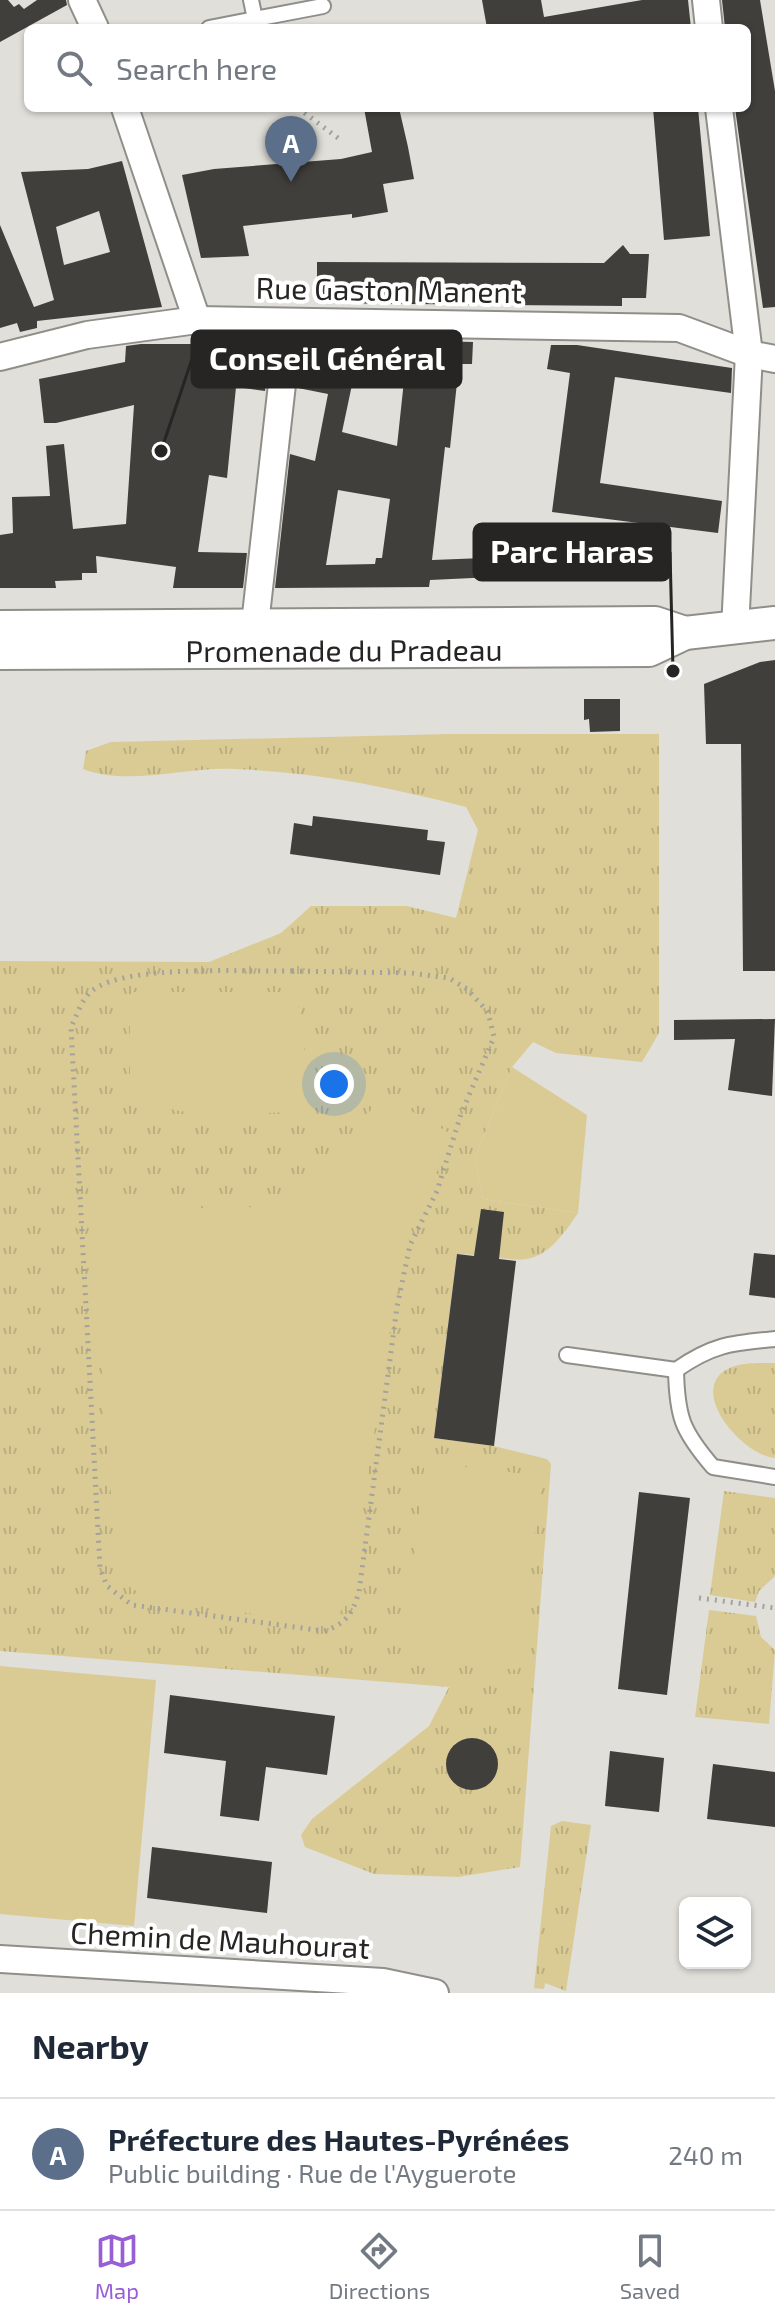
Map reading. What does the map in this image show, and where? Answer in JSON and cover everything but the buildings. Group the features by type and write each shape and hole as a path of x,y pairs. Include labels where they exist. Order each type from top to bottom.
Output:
{"street":[{"path":"82,0 93,24"},
{"path":"706,0 709,24"},
{"path":"126,112 197,320"},
{"path":"720,112 762,356 735,629"},
{"name":"Rue Gaston Manent","path":"0,357 87,335 197,320 679,328 762,356"},
{"path":"230,651 249,641 255,624 289,322"},
{"name":"Promenade du Pradeau","path":"0,627 655,623 685,633"},
{"name":"Promenade du Pradeau","path":"0,653 649,650 685,633 775,623"},
{"name":"Chemin de Mauhourat","path":"0,1959 383,1982 435,1993"}],"lane":[{"path":"251,0 255,19"},
{"path":"229,24 323,6"},
{"path":"567,1355 676,1370 703,1351 732,1343 775,1339"},
{"path":"676,1370 677,1408 686,1435 713,1467 775,1477"}],"path":[{"path":"303,112 342,141"},
{"path":"292,971 411,973 449,978 467,989 488,1012 494,1037 461,1114 437,1191 410,1245 397,1307 359,1592 353,1611 342,1626 324,1631 132,1605 107,1586 100,1568 71,1027 82,1004 93,990 114,979 150,974 292,971"},
{"path":"699,1598 775,1608"}],"green space":[{"path":"450,734 659,734 659,1033 642,1062 556,1053 533,1042 512,1067 475,1157 483,1199 578,1213 550,1248 538,1256 513,1259 457,1254 434,1438 494,1446 547,1459 551,1464 520,1867 458,1877 374,1874 305,1847 301,1835 312,1819 429,1726 449,1687 0,1651 0,961 209,962 281,933 311,906 407,906 456,918 478,830 466,807 380,787 294,773 235,769 139,776 101,774 83,769 86,751 111,742"},
{"path":"131,992 285,992 296,997 303,1023 307,1111 239,1114 185,1112 143,1098 132,1084 131,1077"},
{"path":"512,1067 587,1115 578,1213 483,1199 475,1157"},
{"path":"382,1094 453,1135 403,1247 348,1601 338,1615 311,1622 150,1599 128,1586 116,1559 88,1184 144,1200 196,1208 274,1207 326,1173"},
{"path":"775,1363 775,1458 761,1454 734,1433 722,1418 713,1389 718,1376 732,1367"},
{"path":"425,1462 541,1476 518,1670 402,1657"},
{"path":"724,1491 775,1498 775,1576 759,1591 755,1602 710,1595"},
{"path":"709,1610 756,1616 761,1637 775,1650 769,1724 695,1717"},
{"path":"0,1666 156,1680 134,1926 0,1914"},
{"path":"562,1821 591,1825 566,1991 545,1983 544,1989 534,1988 551,1826"}],"place":[{"name":"Préfecture des Hautes-Pyrénées","path":"291,182"},
{"name":"Conseil Général","path":"161,451"},
{"name":"Parc Haras","path":"673,671"}]}
